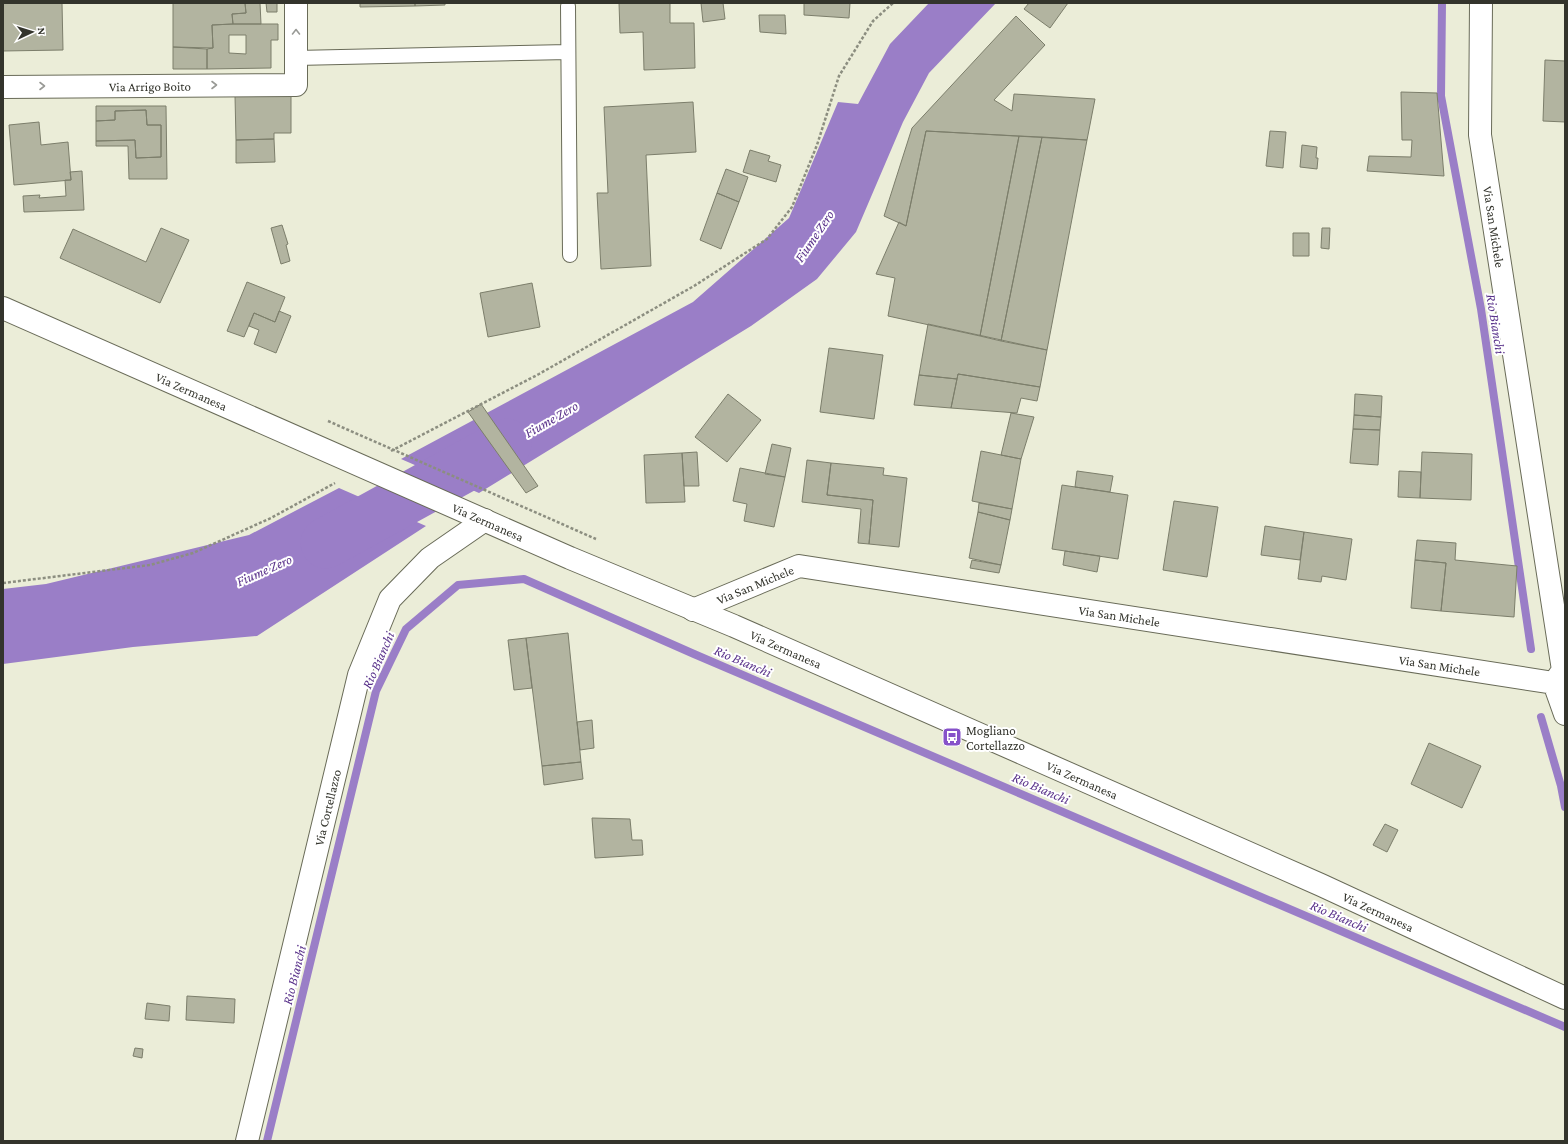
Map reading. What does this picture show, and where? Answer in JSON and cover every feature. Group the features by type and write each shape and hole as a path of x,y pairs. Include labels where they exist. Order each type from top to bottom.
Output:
{"street":[{"path":"296,3 296,58"},
{"name":"Via San Michele","path":"693,610 799,566 1554,683 1564,670 1480,135 1481,3"},
{"name":"Via Arrigo Boito","path":"3,87 296,85 296,58"},
{"name":"Via Zermanesa","path":"3,308 485,520 693,610 734,626 1321,885 1565,998"},
{"name":"Via Cortellazzo","path":"247,1141 359,675 390,599 430,558 485,520"},
{"path":"1554,683 1565,714"}],"lane":[{"path":"568,6 570,255"},
{"path":"296,58 568,52"}],"path":[{"path":"3,583 150,564 193,552 271,518 346,477 363,466 539,374 694,286 768,239 792,207 816,145 839,76 873,21 893,3"},
{"path":"408,456 490,492"}],"water":[{"path":"929,3 996,3 929,73 903,122 856,232 817,279 751,326 479,493 401,459 693,302 789,218 838,102 858,104 890,44"},
{"path":"339,488 426,526 257,636 133,647 3,664 3,589 46,584 249,535"}],"building":[{"path":"3,3 62,3 63,50 3,51"},
{"path":"173,3 245,3 246,13 232,14 233,24 212,25 213,48 173,47"},
{"path":"245,3 260,3 261,24 233,24 232,14 246,13"},
{"path":"266,3 277,3 277,12 267,12"},
{"path":"360,3 415,3 415,6 360,7"},
{"path":"415,3 445,3 445,5 415,6"},
{"path":"619,3 670,3 670,23 694,23 695,68 644,70 643,32 620,33"},
{"path":"701,3 723,3 725,19 703,22"},
{"path":"804,3 850,3 849,18 804,15"},
{"path":"1029,3 1068,3 1050,28 1024,9"},
{"path":"759,15 785,15 786,34 760,32"},
{"path":"1016,16 1045,45 994,100 1012,111 1014,94 1095,99 1087,140 926,131 906,226 884,216 912,128"},
{"path":"278,24 278,40 271,40 271,68 207,69 207,49 213,48 212,25","holes":["229,35 246,35 246,54 229,53"]},
{"path":"173,47 207,49 207,69 173,69"},
{"path":"1545,60 1565,61 1565,122 1543,121"},
{"path":"1401,92 1437,93 1444,176 1367,171 1369,156 1411,157 1412,140 1402,140"},
{"path":"291,94 291,133 274,133 274,139 236,140 235,96"},
{"path":"693,102 696,152 646,155 651,266 601,269 597,193 608,193 604,107"},
{"path":"96,106 166,106 167,179 129,179 128,146 96,146 96,141 135,140 136,158 161,157 161,125 147,125 146,110 115,111 115,120 96,121"},
{"path":"146,110 147,125 161,125 161,157 136,158 135,140 96,141 96,121 115,120 115,111"},
{"path":"39,122 41,145 68,142 71,180 14,185 9,125"},
{"path":"926,131 1019,136 980,336 888,316 895,278 876,274 899,222 906,226"},
{"path":"1270,131 1286,132 1283,168 1266,166"},
{"path":"1019,136 1042,137 1001,341 980,336"},
{"path":"1042,137 1087,140 1047,350 1001,341"},
{"path":"274,139 275,162 236,163 236,140"},
{"path":"1302,145 1317,147 1317,169 1300,167"},
{"path":"750,150 770,156 768,161 781,165 776,182 743,172"},
{"path":"726,169 748,177 739,202 717,193"},
{"path":"82,171 84,210 24,212 23,196 40,195 39,198 66,196 65,180 71,180 70,172"},
{"path":"717,193 739,202 721,249 700,240"},
{"path":"282,225 288,244 286,245 290,261 281,264 271,228"},
{"path":"161,228 189,240 160,303 60,258 73,229 146,262"},
{"path":"1322,228 1330,228 1329,249 1321,248"},
{"path":"1293,233 1309,233 1309,256 1293,256"},
{"path":"247,282 285,297 275,322 254,313 244,337 227,331"},
{"path":"532,283 540,327 488,337 480,293"},
{"path":"279,311 291,316 276,353 254,344 259,330 249,326 254,313 275,322"},
{"path":"928,324 1047,350 1040,387 958,374 957,379 919,375"},
{"path":"829,348 883,355 874,419 820,412"},
{"path":"958,374 1040,387 1037,401 1021,398 1017,413 951,408"},
{"path":"919,375 957,379 951,408 914,405"},
{"path":"728,394 761,420 727,462 695,437"},
{"path":"1355,394 1382,396 1381,417 1354,415"},
{"path":"481,404 538,486 526,493 468,412"},
{"path":"1011,413 1034,417 1021,459 1001,455"},
{"path":"1354,415 1381,417 1380,430 1353,429"},
{"path":"1353,429 1380,430 1378,465 1350,463"},
{"path":"772,444 791,448 785,477 765,474"},
{"path":"981,451 1021,459 1012,509 972,501"},
{"path":"697,452 699,486 684,486 682,453"},
{"path":"1422,452 1472,454 1471,500 1420,498"},
{"path":"682,453 685,502 646,503 644,455"},
{"path":"807,460 831,463 827,495 873,500 869,544 858,543 861,509 802,502"},
{"path":"831,463 884,468 883,475 907,478 899,547 869,544 873,500 827,495"},
{"path":"740,468 785,477 774,527 744,521 747,504 733,501"},
{"path":"1077,471 1113,476 1110,492 1075,487"},
{"path":"1399,471 1421,472 1420,498 1398,497"},
{"path":"1062,485 1128,495 1118,559 1052,549"},
{"path":"1174,501 1218,507 1207,577 1163,570"},
{"path":"979,503 1012,509 1010,520 978,512"},
{"path":"978,512 1010,520 1001,565 969,558"},
{"path":"1265,526 1304,532 1300,560 1261,555"},
{"path":"1304,532 1352,539 1346,580 1322,576 1321,582 1298,579"},
{"path":"1417,540 1456,543 1455,560 1517,566 1514,617 1441,611 1446,563 1415,560"},
{"path":"1065,551 1100,556 1097,572 1063,565"},
{"path":"972,560 1001,565 999,573 970,568"},
{"path":"1415,560 1446,563 1441,611 1411,608"},
{"path":"568,633 581,762 542,766 526,638"},
{"path":"526,638 532,688 514,690 508,640"},
{"path":"592,720 594,748 580,750 577,722"},
{"path":"1429,743 1481,766 1462,808 1411,784"},
{"path":"581,762 583,779 544,785 542,766"},
{"path":"592,818 630,819 632,840 642,840 643,855 595,858"},
{"path":"1385,824 1398,830 1387,852 1373,845"},
{"path":"187,996 235,999 234,1023 186,1020"},
{"path":"147,1003 170,1006 169,1021 145,1019"},
{"path":"135,1048 143,1049 142,1058 133,1056"}],"waterway":[{"name":"Rio Bianchi","path":"1442,3 1441,96 1481,309 1531,649"},
{"name":"Fiume Zero","path":"326,543 506,444"},
{"name":"Rio Bianchi","path":"267,1141 376,691 406,629 458,585 524,579 694,654 1565,1027"},
{"name":"Rio Bianchi","path":"1541,717 1561,786 1565,807"}],"place":[{"name":"Mogliano Cortellazzo","path":"952,737"}]}
